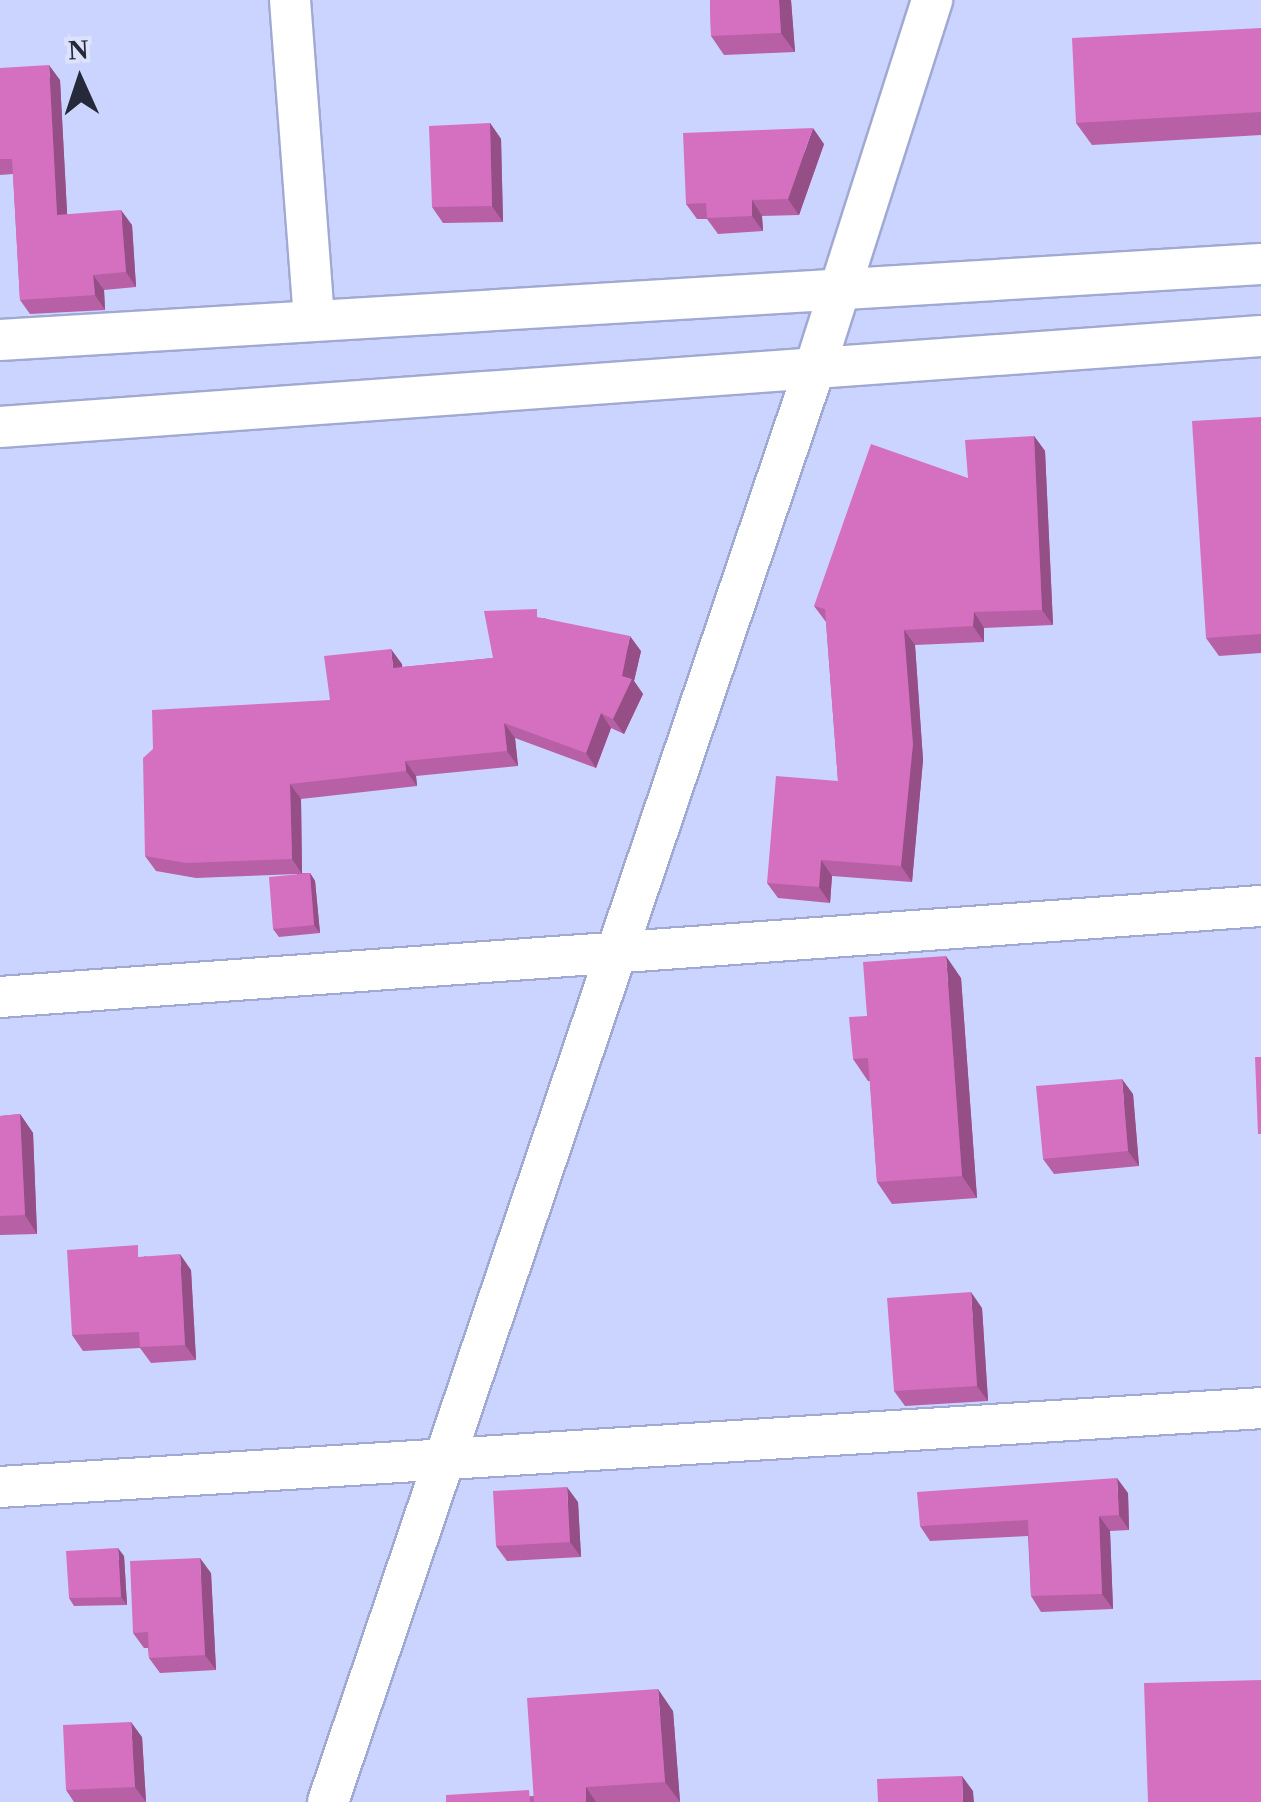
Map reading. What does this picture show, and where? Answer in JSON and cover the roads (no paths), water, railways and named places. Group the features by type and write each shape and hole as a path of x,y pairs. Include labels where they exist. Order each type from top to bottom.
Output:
{"street":[{"path":"290,0 314,318"},
{"path":"328,1802 440,1459 618,952 816,364 932,0"},
{"path":"0,340 314,318 840,292 1261,264"},
{"path":"0,427 816,364 1261,336"},
{"path":"0,997 1261,906"},
{"path":"0,1487 1261,1408"}]}
